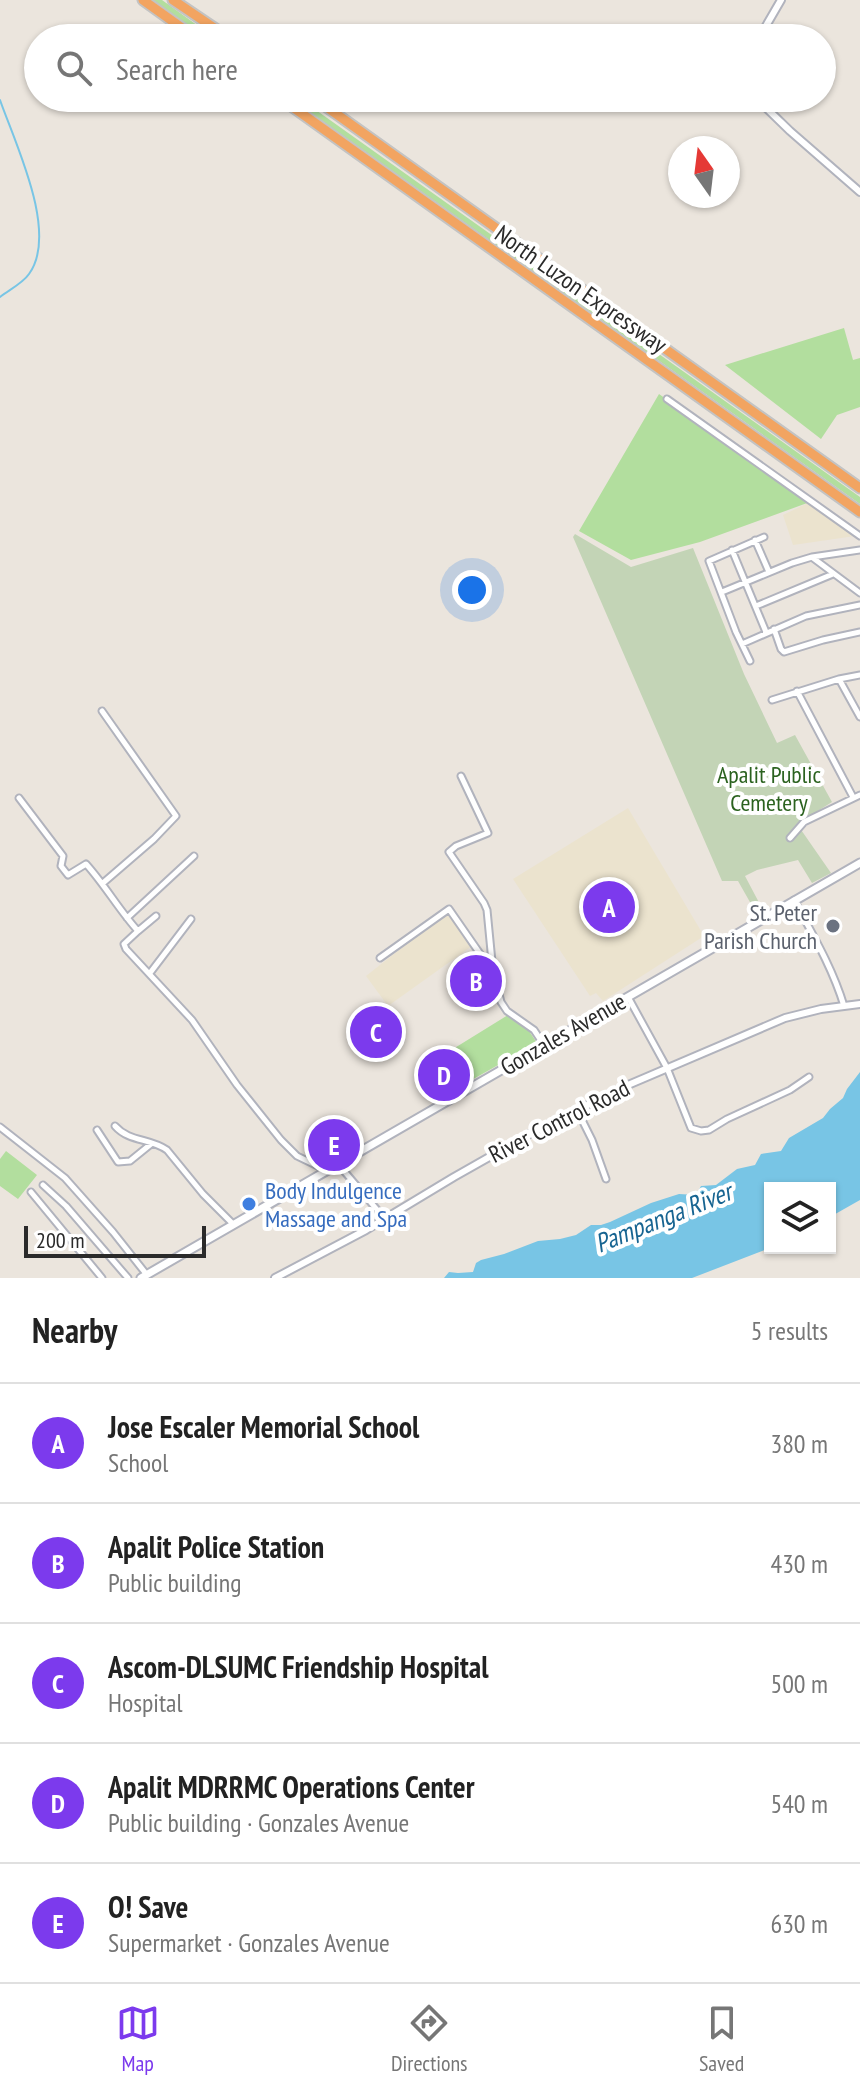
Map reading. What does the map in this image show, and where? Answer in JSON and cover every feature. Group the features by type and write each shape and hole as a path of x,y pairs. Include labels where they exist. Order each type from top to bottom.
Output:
{"highway":[{"path":"143,0 176,24"},
{"path":"173,0 208,24"},
{"name":"North Luzon Expressway","path":"300,112 860,512"},
{"name":"North Luzon Expressway","path":"334,112 860,488"}],"main road":[{"name":"Gonzales Avenue","path":"144,1276 860,863"}],"street":[{"path":"767,24 781,0"},
{"path":"770,112 860,192"},
{"path":"667,399 860,536"},
{"path":"750,661 709,561 764,537"},
{"path":"755,540 769,572"},
{"path":"732,550 766,632"},
{"path":"722,592 812,557 860,550"},
{"path":"812,557 860,593"},
{"path":"756,606 833,574"},
{"path":"742,644 806,616 860,605"},
{"path":"774,629 784,652 860,632"},
{"path":"772,700 860,675"},
{"path":"839,679 860,717"},
{"path":"790,838 804,822 857,796 797,691"},
{"path":"102,711 176,816 103,883"},
{"path":"461,776 488,833 449,852 487,910 493,972 501,1002 507,1011 534,1030 544,1046"},
{"path":"19,798 63,856 61,866 68,875 86,864 138,931"},
{"path":"127,918 194,856"},
{"path":"794,899 820,947 844,1006"},
{"path":"380,958 452,909 493,972"},
{"path":"156,916 124,944 126,949 192,1020 237,1085 281,1140 297,1156 327,1171"},
{"path":"150,973 191,919"},
{"path":"628,997 667,1068 691,1128 709,1130 790,1090 809,1077"},
{"name":"River Control Road","path":"275,1278 577,1110 785,1018 803,1012 860,1004"},
{"path":"577,1110 606,1179"},
{"path":"115,1126 123,1134 167,1150 203,1194 233,1224"},
{"path":"0,1127 65,1178 113,1232 144,1276"},
{"path":"97,1130 118,1162 133,1159 151,1143"},
{"path":"338,1164 385,1219"},
{"path":"43,1185 66,1206 128,1278"},
{"path":"31,1192 102,1278"}],"shaded area":[{"path":"810,502 855,536 793,545 783,515"},
{"path":"628,808 704,936 603,1001 596,993 590,996 513,879"},
{"path":"446,913 472,946 388,1006 366,976"}],"green space":[{"path":"152,0 162,0 195,24 185,24"},
{"path":"310,112 319,112 860,497 860,504"},
{"path":"844,328 853,360 860,358 860,407 837,415 821,439 725,365"},
{"path":"659,394 810,502 700,542 631,560 579,531"},
{"name":"Apalit Public Cemetery","path":"575,534 631,567 693,548 744,674 777,743 795,735 832,802 797,824 831,873 812,883 798,860 745,876 765,914 759,918 738,881 722,881 573,537"},
{"path":"508,1015 527,1028 537,1043 461,1086 451,1066 453,1049"},
{"path":"6,1151 37,1175 18,1199 0,1186 0,1159"}],"water":[{"name":"Pampanga River","path":"860,1072 860,1200 836,1214 836,1182 764,1182 764,1250 692,1278 444,1278 449,1272 473,1272 476,1263 481,1260 538,1241 576,1235 591,1225 610,1222 651,1203 679,1194 696,1195 701,1186 716,1185 737,1169 755,1165 761,1154 781,1151 789,1138 823,1118 843,1098"}],"waterway":[{"path":"0,100 24,163 37,212 39,236 37,257 29,274 0,297"}],"place":[{"name":"Jose Escaler Memorial School","path":"609,907"},
{"name":"St. Peter Parish Church","path":"833,926"},
{"name":"Apalit Police Station","path":"476,981"},
{"name":"Ascom-DLSUMC Friendship Hospital","path":"376,1032"},
{"name":"Apalit MDRRMC Operations Center","path":"444,1075"},
{"name":"O! Save","path":"334,1145"},
{"name":"Body Indulgence Massage and Spa","path":"249,1204"}]}
